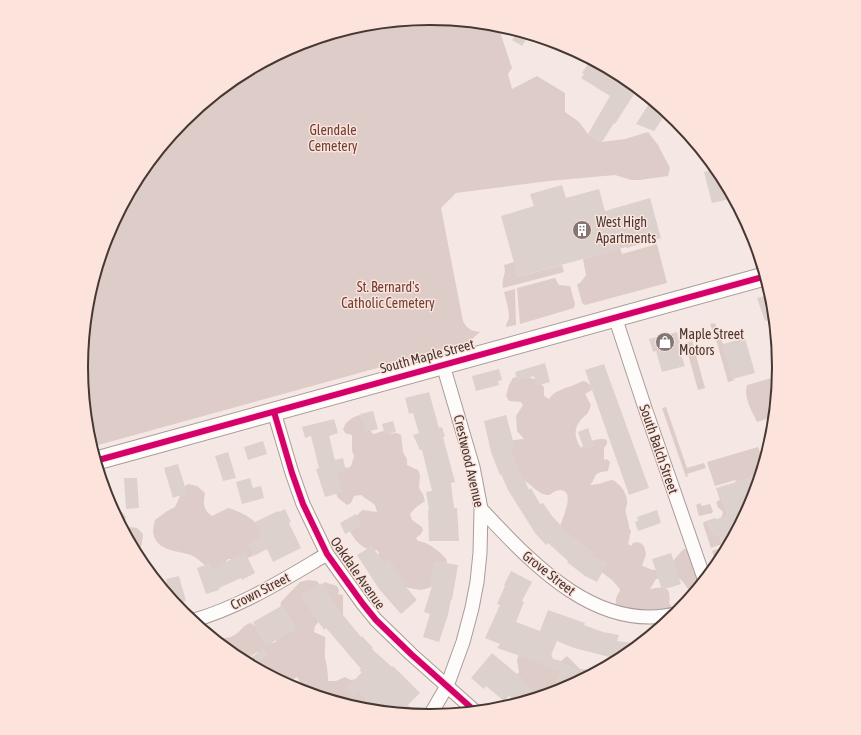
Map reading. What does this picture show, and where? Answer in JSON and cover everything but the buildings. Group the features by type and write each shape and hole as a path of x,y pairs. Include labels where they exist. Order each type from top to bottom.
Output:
{"main road":[{"name":"South Maple Street","path":"101,460 761,277"}],"street":[{"name":"South Balch Street","path":"615,317 703,575"},
{"name":"Crestwood Avenue","path":"433,710 447,686 463,642 476,588 480,553 481,508 472,467 443,365"},
{"name":"Oakdale Avenue","path":"274,412 303,504 327,554 376,620 411,654 471,707"},
{"name":"Grove Street","path":"481,508 527,557 554,580 575,594 610,611 635,616 652,617 668,615"},
{"name":"Crown Street","path":"198,619 215,614 248,600 327,554"}],"green space":[{"name":"Glendale Cemetery","path":"408,26 453,26 500,33 512,68 508,74 512,89 537,76 565,93 565,112 579,122 588,134 602,142 625,139 648,132 658,145 670,168 668,176 640,180 631,180 615,175 549,181 456,193 441,208 463,321 470,329 480,332 468,343 98,445 91,412 89,390 88,368 91,323 106,257 123,216 134,196 159,159 173,142 188,125 222,96 259,71 279,60 320,43 364,32"},
{"path":"616,235 622,254 657,244 667,283 585,305 582,303 577,284 580,283 586,275 583,259 617,249"},
{"path":"514,262 518,277 562,265 564,272 503,288 505,271 504,265"},
{"path":"555,278 559,285 570,286 575,304 574,308 520,324 517,288"},
{"path":"515,289 516,325 506,327 509,315 504,292"},
{"path":"715,323 733,379 735,380 728,382 715,336 710,324"},
{"path":"692,341 705,388 698,390 685,343"},
{"path":"520,376 536,380 544,387 544,396 549,399 557,392 583,381 591,386 592,390 585,394 591,405 590,409 576,428 576,438 581,448 593,441 600,439 607,440 607,444 604,448 604,460 607,459 610,462 608,471 597,474 590,485 613,480 619,484 623,490 627,500 626,512 631,531 628,544 631,546 633,543 638,542 644,546 646,554 642,566 653,570 660,570 668,566 684,549 688,549 700,578 691,590 688,589 678,577 675,576 656,579 650,589 663,588 668,591 671,612 634,610 635,608 630,612 617,610 616,600 620,591 619,588 559,530 567,507 568,500 565,492 558,490 549,495 542,494 527,482 519,479 501,446 514,440 524,439 517,431 516,416 523,405 521,402 509,401 506,396 513,378"},
{"path":"773,378 769,418 757,422 747,399 747,385"},
{"path":"666,407 687,468 704,463 706,468 687,474 688,476 686,477 662,408"},
{"path":"359,415 367,422 372,433 375,434 385,431 391,434 397,433 401,435 403,452 407,459 407,465 418,470 420,475 419,488 425,501 415,508 410,514 412,520 422,527 423,530 416,538 418,541 426,543 434,548 447,560 446,566 429,588 420,590 404,587 377,557 379,553 377,550 368,549 360,544 349,529 355,518 362,510 377,512 375,505 361,495 354,496 351,503 347,505 338,498 335,491 336,476 342,467 348,468 351,466 354,456 352,451 352,435 345,433 343,429 349,420"},
{"path":"758,447 762,453 756,475 736,482 735,480 715,486 707,462"},
{"path":"731,483 718,488 730,521 721,520 723,512 717,504 717,501 720,500 716,488"},
{"path":"188,484 197,486 205,493 204,506 212,516 228,508 250,518 255,522 261,532 261,538 255,548 253,556 244,559 228,559 222,566 215,570 191,555 164,548 156,541 153,532 155,520 175,507 184,487"},
{"path":"700,503 702,506 710,504 713,511 712,513 699,516 696,505"},
{"path":"120,512 122,512 126,517 125,522"},
{"path":"715,518 719,525 708,522 714,535 719,534 722,544 711,548 703,524 704,522"},
{"path":"130,527 137,528 143,534 141,549 134,539 129,529"},
{"path":"722,547 715,559 712,551"},
{"path":"308,580 317,581 322,588 324,582 337,586 339,590 338,594 343,595 343,618 320,620 315,626 314,632 325,637 325,655 328,681 336,681 345,677 351,680 362,678 382,706 342,698 302,685 297,677 291,680 255,662 255,658 261,652 257,652 251,656 239,651 222,639 233,636 246,625 251,623 262,631 267,642 276,642 281,602 300,582"},
{"path":"520,650 551,654 553,659 561,661 567,656 580,669 590,671 562,684 523,697 516,676 519,672 517,660"}],"cycle path":[{"path":"101,459 761,277"},
{"path":"274,412 303,504 327,554 376,620 411,654 471,707"}],"place":[{"name":"West High Apartments","path":"582,230"},
{"name":"Maple Street Motors","path":"665,342"}],"park label":[{"name":"St. Bernard's Catholic Cemetery","path":"388,296"}]}
